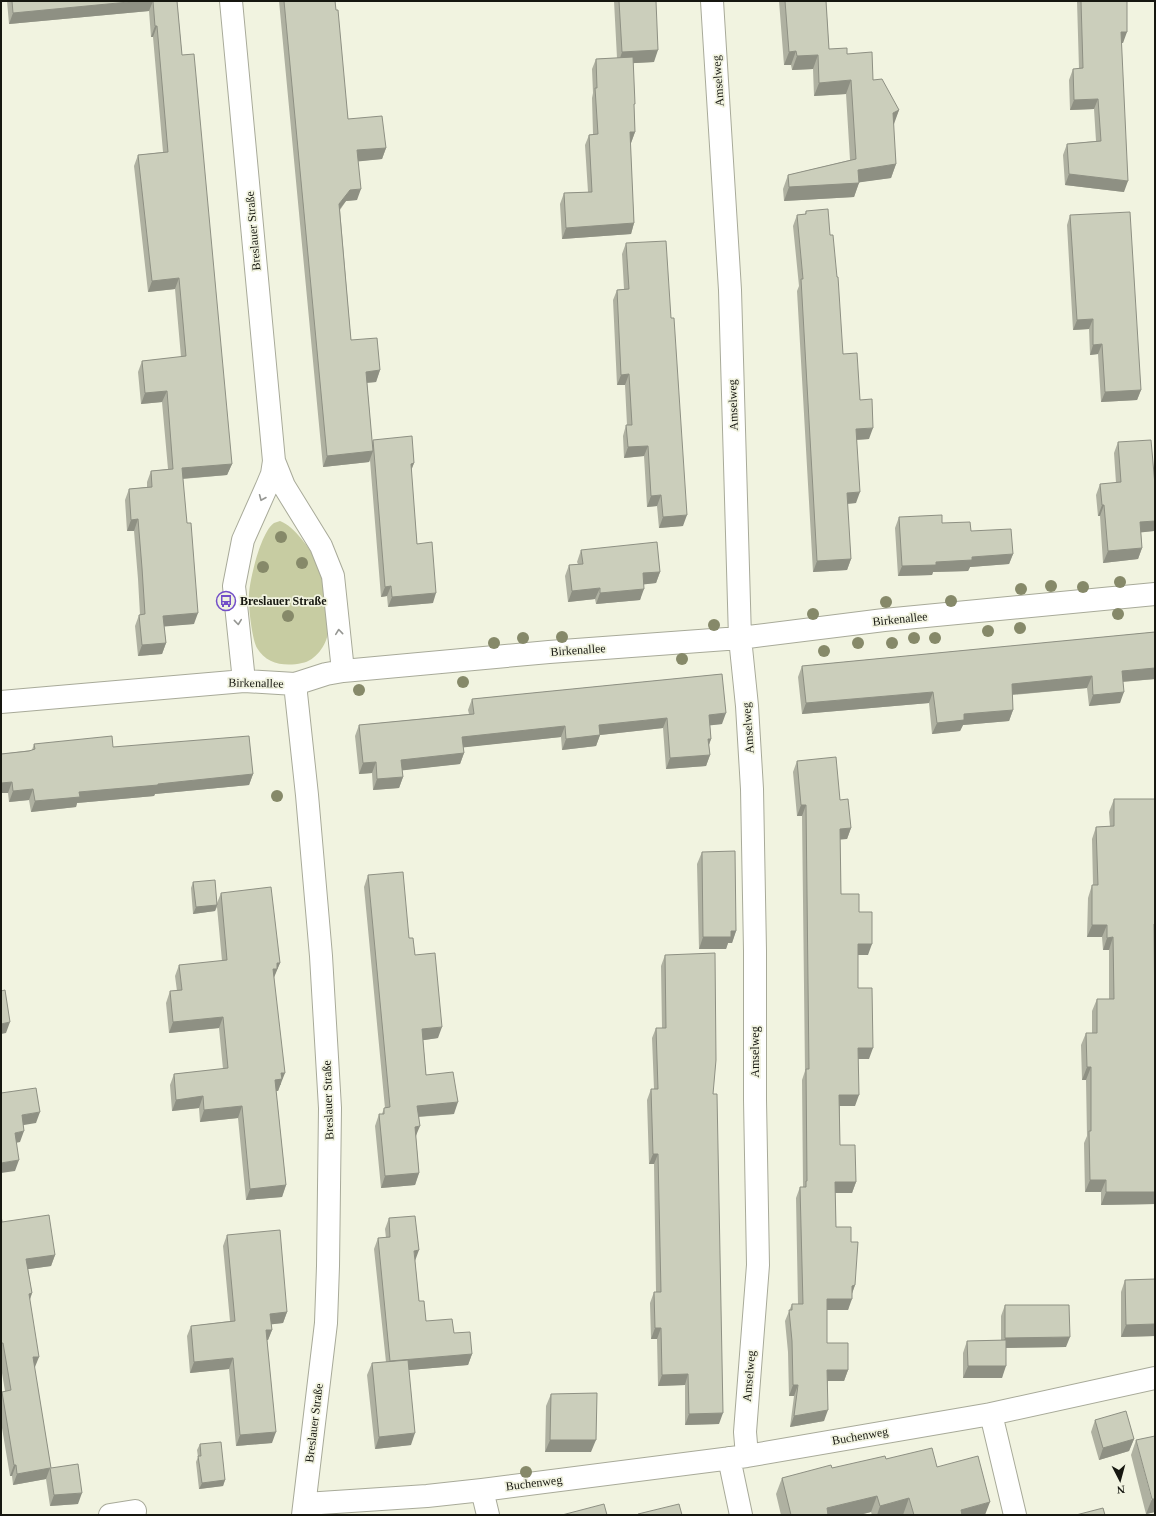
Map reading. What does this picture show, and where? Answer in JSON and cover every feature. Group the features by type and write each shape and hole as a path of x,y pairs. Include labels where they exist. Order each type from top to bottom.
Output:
{"street":[{"name":"Breslauer Straße","path":"231,1 274,460 272,474 243,540 234,586 244,681"},
{"name":"Amselweg","path":"712,1 730,290 740,638 747,706 752,789 755,951 755,1100 758,1264 744,1432 738,1457"},
{"name":"Breslauer Straße","path":"274,460 284,486 321,546 334,576 343,671"},
{"name":"Birkenallee","path":"1,702 244,681 295,684 326,674 343,671 549,652 740,638 884,620 1155,594"},
{"name":"Breslauer Straße","path":"295,684 307,795 321,956 330,1108 326,1323 304,1509"},
{"name":"Buchenweg","path":"304,1509 482,1490 738,1457 991,1414 1155,1378"},
{"path":"991,1414 1015,1515"},
{"path":"738,1457 741,1515"},
{"path":"482,1490 488,1515"},
{"path":"110,1515 135,1511"}],"green space":[{"path":"280,521 291,528 302,539 318,563 324,588 328,628 327,637 323,647 316,656 307,662 289,665 276,663 265,658 257,648 252,630 249,599 254,567 261,545 269,528 274,523"}],"building":[{"path":"12,1 139,1 13,13"},
{"path":"153,1 177,1 182,55 194,54 232,464 182,468 187,523 191,523 198,613 163,616 166,643 142,645 139,615 145,614 138,519 131,520 129,489 152,487 151,471 173,469 167,391 145,393 142,361 186,356 179,278 152,281 138,155 168,152 157,26 155,26"},
{"path":"284,1 335,1 336,10 338,10 348,119 382,116 386,148 357,150 361,189 350,190 339,204 351,340 377,338 380,370 366,372 373,451 327,456"},
{"path":"619,1 656,1 658,50 622,52"},
{"path":"785,1 826,1 829,49 847,48 847,54 872,52 873,80 882,79 899,110 893,113 896,164 858,170 859,183 789,187 788,175 856,159 851,80 819,83 818,55 797,56 796,51 789,52"},
{"path":"1081,1 1127,1 1127,32 1121,32 1128,181 1069,174 1067,144 1101,141 1098,99 1074,100 1073,69 1083,68"},
{"path":"633,57 635,132 630,132 634,223 566,228 564,193 592,192 589,135 598,134 595,88 597,88 596,59"},
{"path":"828,209 830,235 833,235 838,277 843,354 857,353 860,400 872,399 873,428 856,429 860,492 847,493 851,559 817,561 801,279 803,279 797,215 806,214 806,211"},
{"path":"1130,212 1141,390 1105,392 1102,344 1093,345 1093,319 1077,320 1070,215"},
{"path":"666,241 671,318 674,318 687,515 663,517 661,495 651,496 648,446 628,447 626,425 632,425 629,374 621,375 617,290 629,289 626,243"},
{"path":"412,436 414,463 411,464 417,544 432,542 436,593 392,597 391,586 385,587 373,440"},
{"path":"1151,440 1155,485 1155,521 1140,522 1142,548 1108,551 1104,505 1102,505 1100,484 1121,482 1118,442"},
{"path":"942,515 942,523 970,522 971,531 1011,529 1013,554 972,557 972,560 936,562 936,565 902,566 899,517"},
{"path":"657,542 660,572 643,573 644,589 600,593 600,588 572,591 569,565 583,564 581,550"},
{"path":"1155,632 1155,668 1122,671 1124,692 1093,695 1092,676 1012,684 1013,710 964,714 964,720 937,723 933,692 806,703 802,666"},
{"path":"722,674 726,713 709,715 711,739 708,739 710,755 670,758 667,718 599,725 600,735 566,739 565,726 462,737 464,753 401,760 403,777 377,779 376,762 363,763 359,725 474,714 472,699"},
{"path":"112,736 113,747 249,736 253,774 79,792 80,797 35,801 33,789 13,791 12,782 1,783 1,754 29,751 35,749 34,744"},
{"path":"836,757 840,800 848,799 851,828 840,829 841,894 859,894 859,912 872,912 872,944 858,944 858,988 872,988 873,1048 858,1048 859,1095 839,1095 840,1145 855,1145 856,1182 835,1182 836,1227 851,1227 851,1242 858,1242 855,1285 852,1286 852,1299 827,1299 827,1343 848,1343 848,1370 827,1370 828,1410 794,1416 798,1385 793,1385 792,1341 789,1310 792,1310 792,1304 803,1304 800,1187 806,1187 807,1181 806,1069 809,1069 806,805 801,805 797,761"},
{"path":"1114,799 1155,799 1155,1192 1106,1192 1106,1180 1090,1180 1089,1131 1091,1131 1091,1067 1087,1067 1086,1033 1097,1033 1097,999 1114,999 1113,937 1107,938 1107,925 1092,925 1092,885 1098,885 1096,827 1114,826"},
{"path":"735,851 736,931 731,931 731,937 703,937 702,852"},
{"path":"403,872 409,938 413,938 415,955 435,953 442,1027 422,1029 426,1075 453,1072 458,1102 417,1106 420,1126 415,1127 419,1173 385,1176 379,1114 384,1114 384,1108 390,1107 368,875"},
{"path":"215,880 217,905 196,907 193,882"},
{"path":"271,887 280,963 277,963 277,969 273,969 285,1073 281,1073 282,1079 275,1080 286,1185 250,1189 242,1106 204,1110 203,1096 176,1100 174,1074 228,1068 223,1017 173,1022 170,991 182,990 179,965 227,960 221,893"},
{"path":"715,953 716,1060 713,1094 717,1094 723,1413 689,1414 688,1374 662,1375 661,1328 655,1328 654,1292 661,1292 658,1154 653,1154 651,1089 658,1089 656,1028 666,1028 665,955"},
{"path":"5,990 10,1022 1,1024 1,991"},
{"path":"36,1088 40,1112 22,1115 24,1131 15,1133 19,1160 1,1163 1,1093"},
{"path":"1,1215 2,1222 49,1215 55,1255 26,1259 32,1293 29,1294 39,1357 33,1357 51,1468 78,1464 82,1493 54,1495 50,1468 17,1474 16,1465 14,1465 2,1392 11,1390 3,1343 1,1343"},
{"path":"415,1216 419,1250 414,1251 419,1301 424,1301 426,1321 452,1319 454,1333 470,1332 472,1354 390,1361 378,1238 390,1237 389,1218"},
{"path":"280,1230 287,1312 270,1314 272,1330 266,1330 276,1432 240,1435 233,1358 194,1362 191,1326 235,1321 227,1235"},
{"path":"1155,1279 1155,1324 1126,1325 1125,1280"},
{"path":"1005,1305 1069,1305 1070,1337 1005,1338"},
{"path":"1006,1340 1006,1366 968,1366 967,1341"},
{"path":"408,1360 415,1433 379,1437 372,1363"},
{"path":"597,1393 596,1440 550,1440 551,1394"},
{"path":"1126,1411 1134,1439 1103,1448 1095,1420"},
{"path":"1155,1436 1155,1499 1152,1499 1136,1440"},
{"path":"221,1442 225,1480 202,1483 198,1456 201,1456 200,1444"},
{"path":"932,1448 937,1467 978,1456 990,1502 961,1510 962,1515 914,1515 909,1498 880,1506 877,1496 827,1508 828,1515 791,1515 782,1478 831,1465 832,1468 885,1456 886,1459"},
{"path":"604,1504 607,1515 562,1515"},
{"path":"679,1504 682,1515 638,1515 638,1514"},
{"path":"1103,1508 1105,1515 1076,1515"}],"place":[{"name":"Breslauer Straße","path":"226,601"}]}
